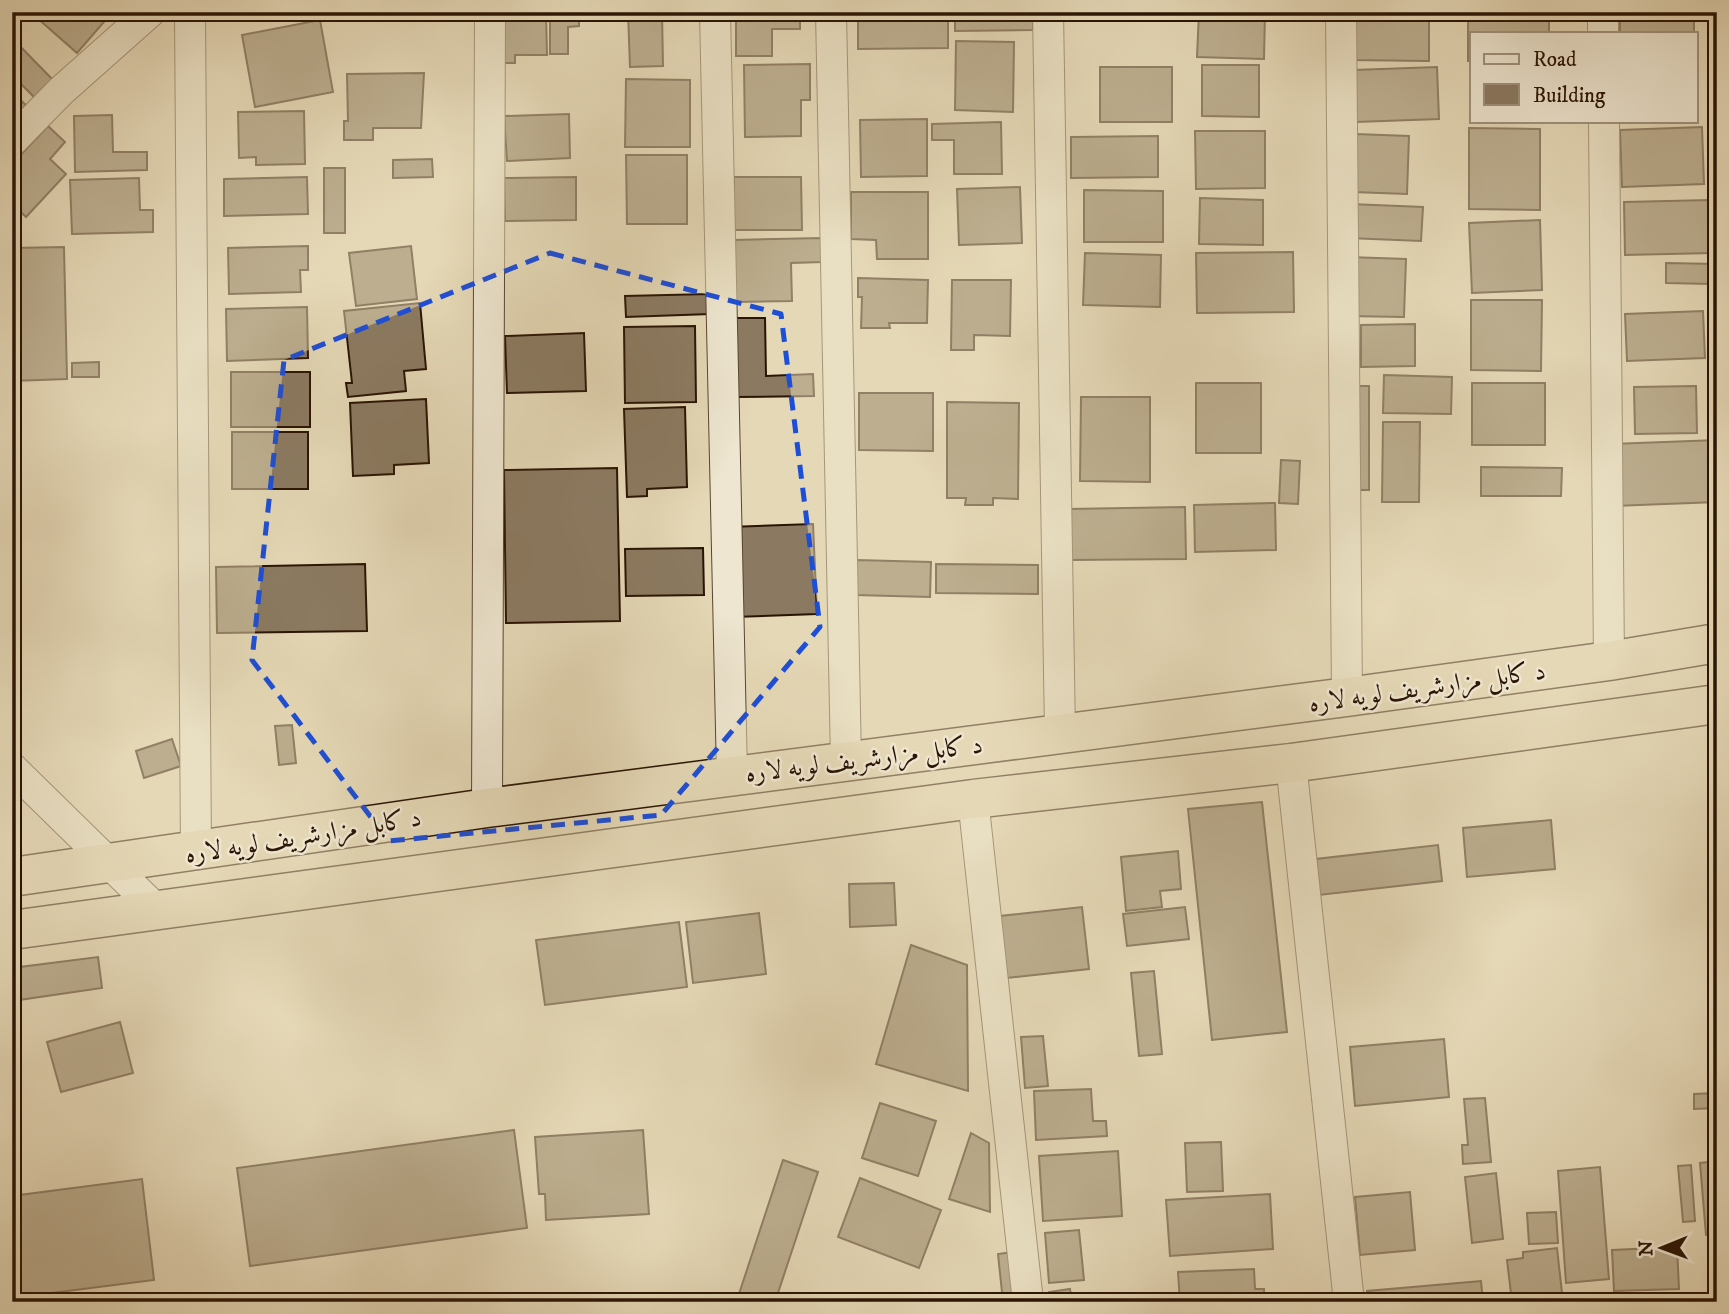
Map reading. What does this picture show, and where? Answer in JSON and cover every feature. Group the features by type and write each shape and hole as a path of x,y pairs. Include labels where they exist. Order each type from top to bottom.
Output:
{"highway":[{"name":"د کابل مزارشریف لویه لاره","path":"16,873 196,852 487,808 732,775 1347,697 1609,661 1717,643"},
{"name":"د کابل مزارشریف لویه لاره","path":"12,930 973,799 1291,763 1717,704"}],"street":[{"path":"12,141 61,91 150,12"},
{"path":"190,12 196,852"},
{"path":"487,808 490,12"},
{"path":"715,12 732,775"},
{"path":"831,12 846,761"},
{"path":"1048,12 1060,732"},
{"path":"1341,12 1347,697"},
{"path":"1603,12 1603,32"},
{"path":"1604,122 1609,661"},
{"path":"1291,763 1349,1302"},
{"path":"12,768 157,910"},
{"path":"973,799 1028,1302"}],"highlighted area":[{"path":"550,253 781,314 820,627 661,815 389,841 252,660 284,360"}],"building":[{"path":"12,12 29,12 17,25 12,21"},
{"path":"41,12 106,12 110,15 77,53 36,17"},
{"path":"497,12 546,12 547,55 515,55 515,63 498,63"},
{"path":"550,12 579,12 579,26 568,27 568,54 550,54"},
{"path":"628,12 662,12 663,66 630,67"},
{"path":"736,12 800,12 800,29 772,29 772,56 736,56"},
{"path":"858,12 948,12 948,48 858,49"},
{"path":"955,12 1033,12 1033,30 955,31"},
{"path":"1199,12 1265,12 1264,59 1197,57"},
{"path":"1350,12 1429,12 1429,61 1349,60"},
{"path":"1468,12 1549,12 1549,32 1470,32 1468,61"},
{"path":"1620,12 1694,12 1694,32 1620,32"},
{"path":"320,20 333,92 255,107 242,35"},
{"path":"12,38 56,83 38,101 12,75"},
{"path":"956,41 1014,42 1013,112 955,110"},
{"path":"810,64 810,100 801,100 801,136 745,137 744,65"},
{"path":"1202,65 1259,65 1259,117 1202,116"},
{"path":"1100,67 1172,67 1172,122 1100,122"},
{"path":"1437,67 1439,119 1356,122 1354,70"},
{"path":"424,73 421,128 373,128 373,140 344,140 344,121 348,121 347,74"},
{"path":"626,79 690,80 690,147 625,147"},
{"path":"12,92 30,109 17,123 12,118"},
{"path":"304,111 305,164 256,165 256,157 239,158 238,112"},
{"path":"569,114 570,158 507,161 504,116"},
{"path":"112,115 113,152 147,152 147,170 75,172 74,116"},
{"path":"927,119 927,176 861,177 860,120"},
{"path":"1001,122 1002,174 954,174 954,140 932,140 932,124"},
{"path":"48,126 65,142 50,159 66,174 26,217 12,204 12,164"},
{"path":"1702,127 1704,184 1622,187 1620,130"},
{"path":"1469,128 1540,129 1540,210 1469,209"},
{"path":"1195,131 1265,131 1265,188 1196,189"},
{"path":"1355,134 1409,136 1407,194 1353,192"},
{"path":"1158,136 1158,177 1071,178 1071,137"},
{"path":"626,155 687,155 687,224 627,224"},
{"path":"432,159 433,177 393,178 393,160"},
{"path":"324,168 345,168 345,233 324,233"},
{"path":"307,177 308,214 224,216 224,179"},
{"path":"576,177 576,220 505,221 504,178"},
{"path":"734,177 801,177 802,230 734,230"},
{"path":"139,178 140,210 153,210 153,232 72,234 70,180"},
{"path":"1020,187 1022,243 959,245 957,189"},
{"path":"1084,190 1163,191 1163,242 1084,242"},
{"path":"851,192 928,192 928,259 877,259 876,240 851,239"},
{"path":"1200,198 1263,200 1263,245 1199,244"},
{"path":"1711,200 1712,253 1625,255 1624,202"},
{"path":"1350,204 1423,207 1421,241 1348,238"},
{"path":"1540,220 1542,290 1472,293 1469,223"},
{"path":"822,238 823,262 791,263 792,301 735,302 734,240"},
{"path":"308,246 308,270 300,270 301,292 229,294 228,248"},
{"path":"411,246 417,299 356,306 349,253"},
{"path":"64,247 67,379 12,381 12,248"},
{"path":"1293,252 1294,312 1197,313 1196,253"},
{"path":"1085,253 1161,255 1160,307 1083,305"},
{"path":"1348,257 1406,259 1404,317 1346,316"},
{"path":"1666,263 1717,264 1717,312 1712,312 1712,284 1666,283"},
{"path":"858,278 928,280 927,323 889,323 890,328 861,328 862,297 858,297"},
{"path":"952,280 1011,280 1010,336 974,335 974,350 951,350"},
{"path":"709,294 710,314 626,317 625,296"},
{"path":"1471,300 1542,300 1541,371 1471,370"},
{"path":"420,303 426,369 404,371 406,391 348,397 346,383 352,383 344,311"},
{"path":"307,307 308,358 227,361 226,309"},
{"path":"1703,311 1705,358 1627,361 1625,314"},
{"path":"736,318 765,318 766,376 813,374 814,396 737,397"},
{"path":"1415,324 1415,366 1361,367 1361,325"},
{"path":"695,326 696,402 625,403 624,327"},
{"path":"584,333 586,391 507,393 505,336"},
{"path":"99,362 99,377 72,377 72,363"},
{"path":"231,372 310,372 310,427 231,427"},
{"path":"1384,375 1452,377 1451,414 1383,413"},
{"path":"1196,383 1261,383 1261,453 1196,453"},
{"path":"1472,383 1545,383 1545,445 1472,445"},
{"path":"1351,386 1369,386 1369,490 1350,490"},
{"path":"1696,386 1697,433 1635,434 1634,387"},
{"path":"859,393 933,393 933,451 859,450"},
{"path":"1081,397 1150,397 1150,482 1080,481"},
{"path":"426,399 429,463 394,465 394,474 353,476 350,403"},
{"path":"947,402 1019,403 1018,499 993,498 993,505 965,505 966,498 947,498"},
{"path":"685,407 687,487 647,489 647,496 627,497 624,409"},
{"path":"1383,422 1420,422 1419,502 1382,502"},
{"path":"232,432 308,432 308,489 232,489"},
{"path":"1717,440 1717,502 1614,506 1612,444"},
{"path":"1281,460 1300,461 1298,504 1279,503"},
{"path":"1481,467 1562,468 1561,496 1481,496"},
{"path":"617,468 620,621 506,623 504,470"},
{"path":"1275,503 1276,550 1195,552 1194,505"},
{"path":"1185,507 1186,559 1069,560 1068,509"},
{"path":"813,524 817,614 733,617 729,527"},
{"path":"703,548 704,595 626,596 625,549"},
{"path":"856,560 931,562 930,597 855,595"},
{"path":"365,564 367,631 217,633 216,567"},
{"path":"936,564 1038,565 1038,594 936,593"},
{"path":"292,725 296,763 279,765 275,726"},
{"path":"172,739 181,766 144,778 136,751"},
{"path":"1262,802 1287,1032 1212,1040 1188,809"},
{"path":"1551,820 1555,869 1467,877 1463,828"},
{"path":"1438,845 1442,881 1319,895 1316,859"},
{"path":"1178,851 1181,889 1160,891 1162,907 1126,911 1121,857"},
{"path":"894,883 896,925 850,927 849,884"},
{"path":"1082,907 1089,969 1007,978 1000,916"},
{"path":"1185,907 1189,939 1127,946 1123,914"},
{"path":"759,913 766,974 693,983 686,922"},
{"path":"679,922 687,987 545,1005 536,940"},
{"path":"911,945 967,965 968,1091 876,1064"},
{"path":"98,957 102,988 12,1001 12,968"},
{"path":"1154,971 1162,1054 1139,1056 1131,973"},
{"path":"120,1022 133,1073 61,1092 47,1042"},
{"path":"1043,1036 1048,1086 1025,1088 1021,1037"},
{"path":"1444,1039 1449,1097 1355,1106 1350,1047"},
{"path":"1091,1089 1093,1121 1106,1121 1107,1136 1036,1140 1034,1091"},
{"path":"1717,1093 1717,1108 1694,1109 1694,1094"},
{"path":"1485,1098 1491,1162 1463,1164 1462,1145 1468,1145 1464,1099"},
{"path":"880,1103 936,1121 918,1176 862,1158"},
{"path":"514,1130 527,1228 250,1266 237,1168"},
{"path":"643,1130 649,1214 546,1220 545,1194 539,1194 535,1137"},
{"path":"971,1133 989,1143 990,1212 949,1199"},
{"path":"1221,1142 1223,1191 1187,1192 1185,1143"},
{"path":"1118,1151 1122,1216 1043,1221 1039,1156"},
{"path":"783,1160 818,1172 775,1302 754,1302 738,1297"},
{"path":"1717,1161 1717,1234 1706,1235 1700,1163"},
{"path":"1691,1165 1695,1221 1683,1222 1678,1166"},
{"path":"1600,1167 1609,1279 1566,1283 1558,1171"},
{"path":"1496,1173 1503,1239 1472,1243 1465,1177"},
{"path":"860,1178 941,1210 919,1268 838,1237"},
{"path":"142,1179 154,1280 12,1298 12,1196"},
{"path":"1410,1192 1415,1250 1360,1255 1355,1197"},
{"path":"1270,1194 1273,1249 1170,1256 1166,1200"},
{"path":"1556,1212 1558,1243 1529,1244 1527,1213"},
{"path":"1079,1230 1084,1280 1049,1283 1045,1233"},
{"path":"1677,1247 1679,1289 1614,1291 1612,1250"},
{"path":"1557,1248 1563,1302 1512,1302 1507,1260 1523,1258 1523,1252"},
{"path":"1013,1252 1018,1302 1003,1302 998,1254"},
{"path":"1254,1269 1255,1289 1264,1289 1264,1302 1180,1302 1178,1272"},
{"path":"1481,1281 1483,1302 1368,1302 1367,1291"},
{"path":"1070,1289 1072,1302 1050,1302 1049,1292"},
{"path":"1126,1296 1127,1302 1072,1302"}]}
